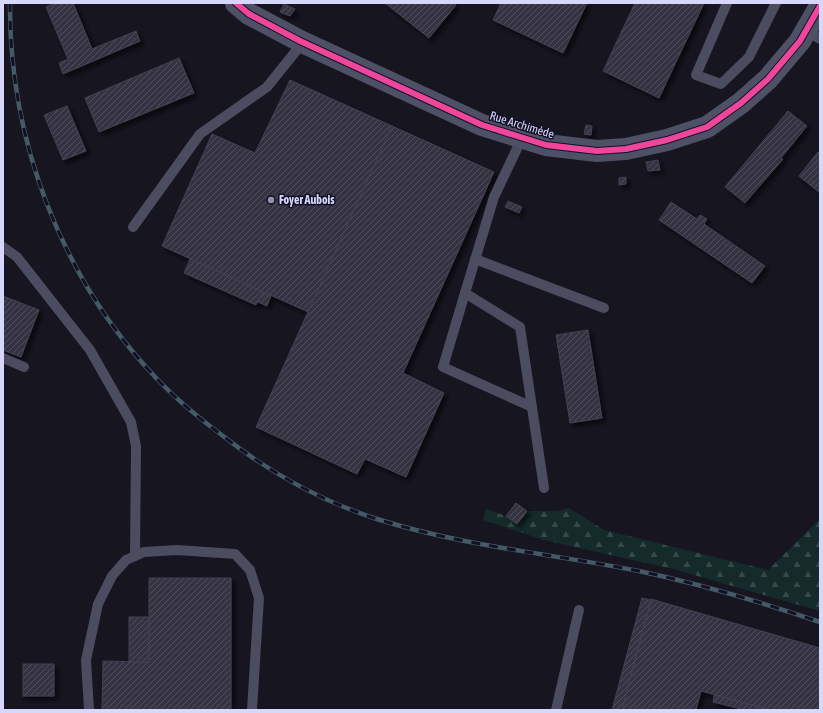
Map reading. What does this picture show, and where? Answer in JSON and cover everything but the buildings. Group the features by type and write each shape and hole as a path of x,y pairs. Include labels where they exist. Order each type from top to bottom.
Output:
{"street":[{"name":"Rue Archimède","path":"236,3 249,14 300,40 482,124 546,145 596,151 626,149 707,127 741,104 768,79 800,41 813,35 820,6"}],"lane":[{"path":"727,3 696,74 721,84 748,57 776,3"},
{"path":"133,227 200,134 267,87 296,51 300,40"},
{"path":"522,138 494,197 443,367 532,407"},
{"path":"3,247 17,257 90,350 132,422 136,446 135,556"},
{"path":"475,259 604,308"},
{"path":"465,293 520,327 544,488"},
{"path":"3,358 24,367"},
{"path":"89,710 86,660 98,604 112,576 126,560 144,552 177,550 235,554 250,570 260,598 252,710"},
{"path":"556,710 579,610"}],"green space":[{"path":"569,508 604,530 768,570 820,519 820,611 673,569 544,540 483,520 486,509 506,516 517,524 527,511 557,511"}],"railway":[{"path":"10,3 12,55 19,106 31,157 48,206 69,253 94,298 124,341 166,388 189,410 214,430 259,462 296,484 336,504 377,519 474,543 662,576 775,607 820,622"}],"cycle path":[{"path":"236,3 249,14 300,41 482,125 546,145 597,151 626,149 667,140 707,127 741,103 768,79 800,41 820,6"}],"place":[{"name":"Foyer Aubois","path":"271,200"}]}
